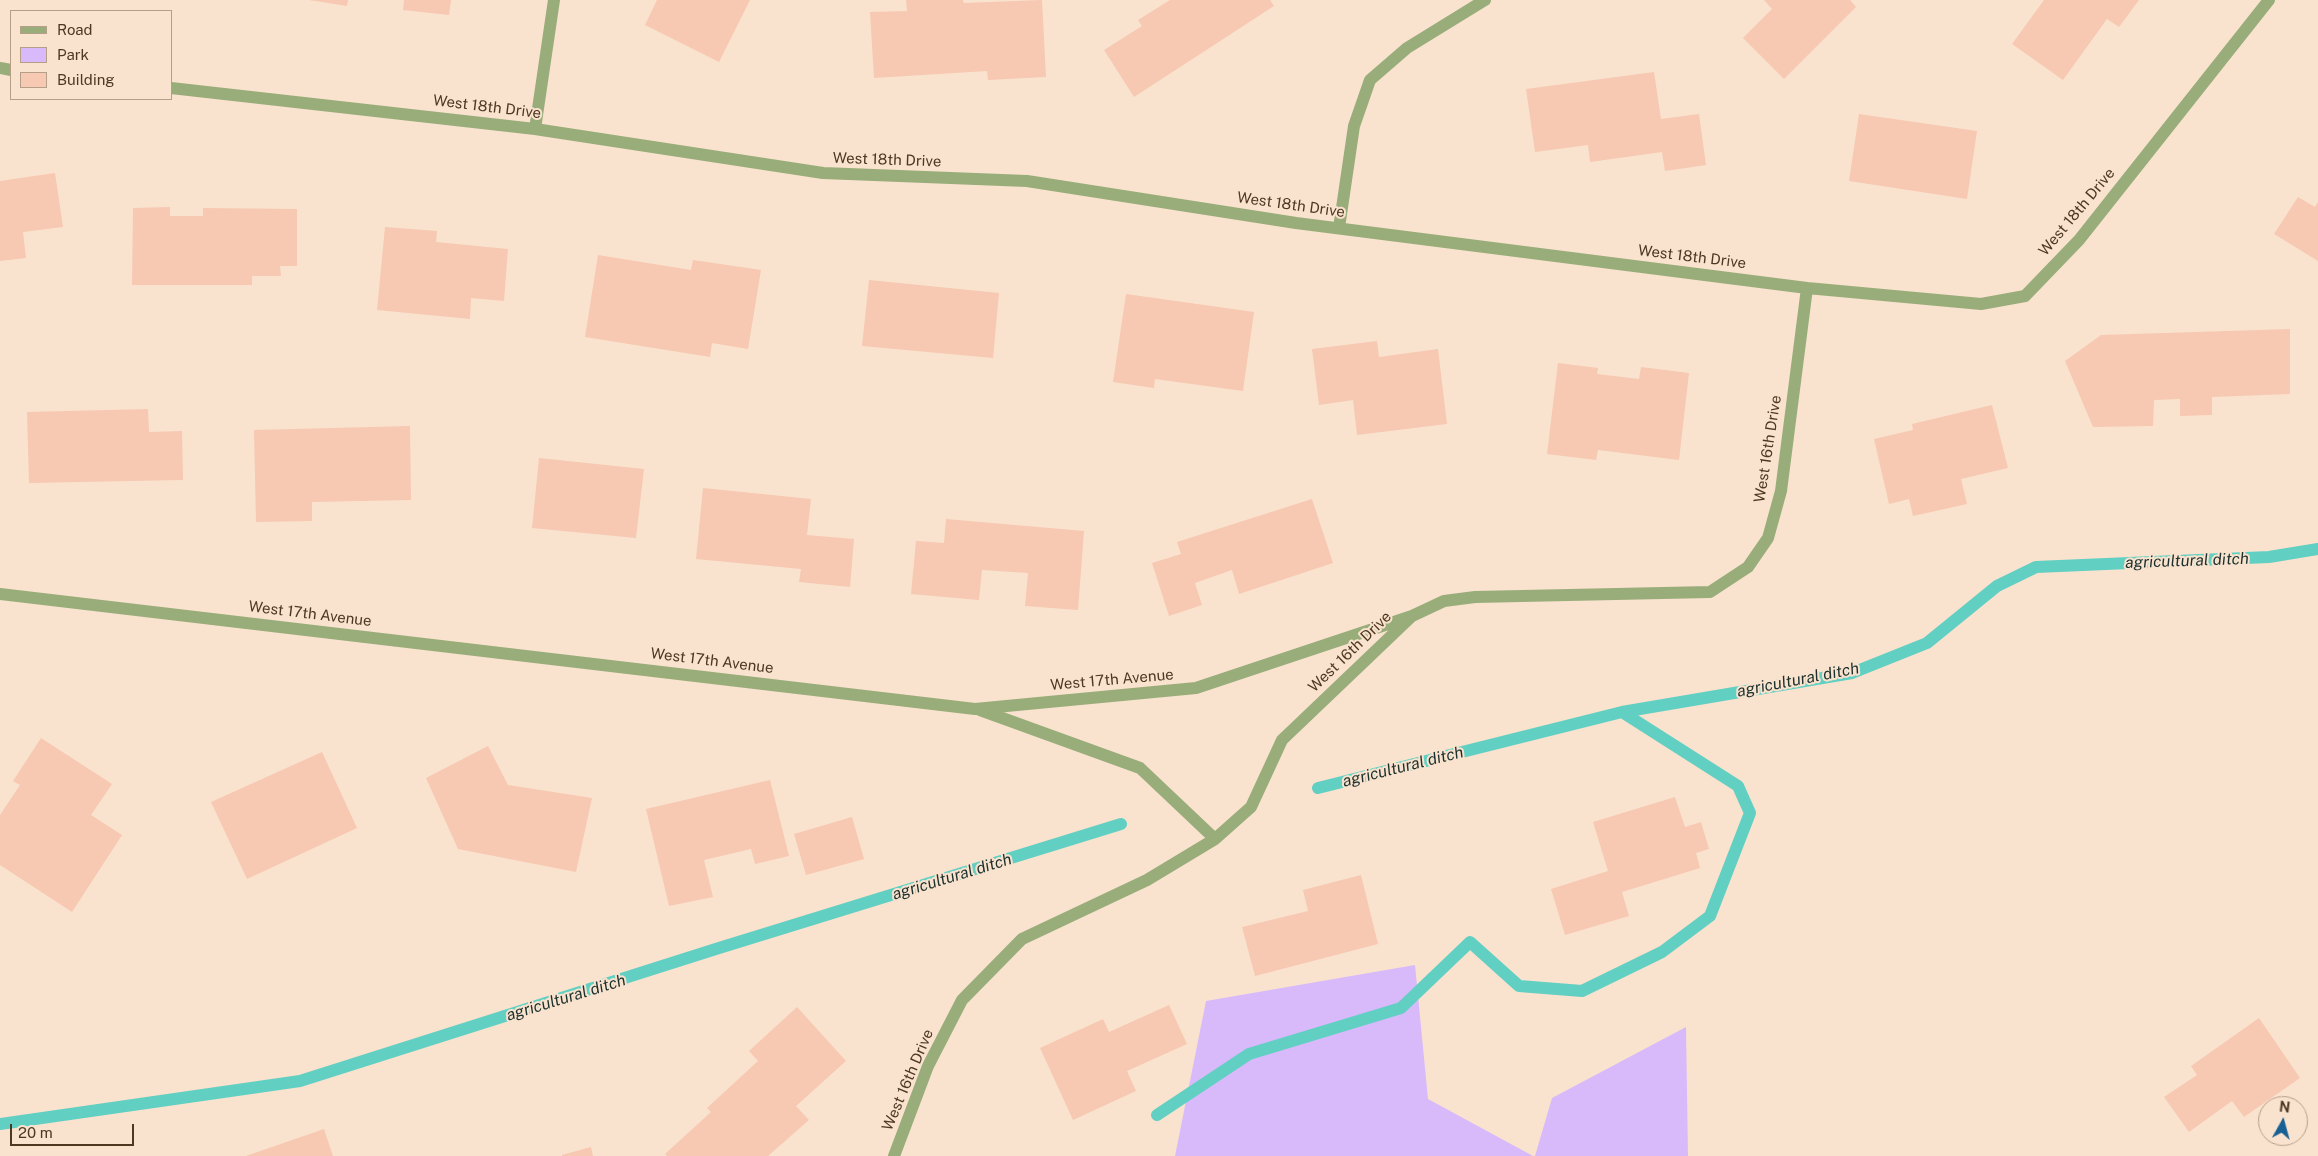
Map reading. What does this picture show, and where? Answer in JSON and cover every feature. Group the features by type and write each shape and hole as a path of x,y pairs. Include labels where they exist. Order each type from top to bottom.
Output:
{"street":[{"path":"535,129 554,0"},
{"path":"1339,228 1354,126 1370,80 1406,48 1484,0"},
{"name":"West 18th Drive","path":"172,88 535,129 823,173 1027,181 1296,223 1807,288 1981,304 2025,296 2079,240 2269,0"},
{"name":"West 16th Drive","path":"894,1156 928,1066 962,1000 1022,939 1147,880 1215,839 1251,807 1282,740 1412,616 1444,601 1475,597 1710,592 1748,567 1768,538 1781,491 1807,288"},
{"name":"West 17th Avenue","path":"0,594 975,709 1196,688 1412,616"},
{"path":"975,709 1140,768 1215,839"}],"green space":[{"path":"1415,965 1428,1099 1533,1156 1175,1156 1206,1001"},
{"path":"1686,1027 1688,1156 1535,1156 1552,1098"}],"building":[{"path":"309,0 348,0 347,6"},
{"path":"404,0 451,0 449,15 403,10"},
{"path":"657,0 750,0 719,62 645,25"},
{"path":"906,0 963,0 964,3 1042,0 1046,77 988,80 987,71 874,78 870,12 907,11"},
{"path":"1170,0 1270,0 1274,6 1134,97 1104,50 1142,26 1138,20"},
{"path":"1764,0 1850,0 1856,7 1784,79 1743,38 1772,9"},
{"path":"2044,0 2139,0 2119,27 2107,19 2063,80 2012,44"},
{"path":"1654,72 1661,119 1699,114 1706,165 1665,171 1662,152 1590,162 1588,145 1535,152 1526,89"},
{"path":"1859,114 1977,131 1967,199 1849,181"},
{"path":"55,173 63,227 23,232 26,258 0,261 0,181"},
{"path":"2298,197 2315,207 2318,202 2318,261 2274,234"},
{"path":"170,207 170,216 203,216 203,208 297,209 297,266 280,266 281,276 252,276 252,285 132,285 133,208"},
{"path":"385,227 437,231 436,242 508,249 504,301 471,298 470,319 377,310"},
{"path":"598,255 691,270 693,260 761,270 748,349 712,343 710,357 585,337"},
{"path":"869,280 999,293 993,358 862,346"},
{"path":"1126,294 1254,312 1243,391 1155,379 1154,388 1113,382"},
{"path":"2290,329 2290,394 2212,397 2212,415 2180,416 2180,399 2154,400 2153,426 2093,427 2065,361 2101,335"},
{"path":"1377,341 1379,357 1438,349 1447,424 1357,435 1353,400 1319,405 1312,349"},
{"path":"1558,363 1598,368 1597,374 1639,379 1641,367 1689,373 1679,460 1598,450 1596,460 1547,454"},
{"path":"1992,405 2008,468 1961,479 1967,504 1913,516 1909,499 1889,504 1874,439 1913,430 1912,424"},
{"path":"148,409 149,432 182,431 183,480 29,483 27,412"},
{"path":"410,426 411,500 312,502 312,521 256,522 254,430"},
{"path":"539,458 644,469 636,538 532,528"},
{"path":"703,488 811,499 807,535 854,539 850,587 799,582 801,569 696,559"},
{"path":"1312,499 1333,563 1239,594 1232,570 1195,583 1202,605 1169,616 1152,563 1181,554 1177,542"},
{"path":"946,519 1084,531 1078,610 1025,606 1028,573 982,570 979,600 911,594 916,541 944,543"},
{"path":"41,738 112,784 91,815 122,835 72,912 0,865 0,815 20,785 13,781"},
{"path":"488,746 508,785 592,798 576,872 458,849 426,778"},
{"path":"322,752 357,828 247,879 211,802"},
{"path":"770,780 789,856 755,864 751,849 704,860 713,897 669,906 646,809"},
{"path":"1675,797 1685,827 1701,822 1709,849 1696,853 1700,868 1622,892 1629,916 1565,935 1551,889 1608,871 1593,822"},
{"path":"852,817 864,859 806,875 794,834"},
{"path":"1361,875 1378,944 1255,976 1242,927 1308,911 1303,890"},
{"path":"1169,1005 1187,1044 1127,1071 1136,1091 1073,1120 1040,1048 1103,1019 1109,1032"},
{"path":"797,1007 846,1061 796,1106 809,1120 768,1156 667,1156 665,1154 711,1112 707,1108 758,1061 749,1051"},
{"path":"2259,1018 2300,1078 2274,1096 2258,1096 2258,1107 2244,1117 2232,1101 2189,1132 2164,1097 2197,1075 2191,1066"},
{"path":"324,1129 333,1156 246,1156"},
{"path":"591,1147 593,1156 562,1156 562,1155"}],"waterway":[{"name":"agricultural ditch","path":"1318,788 1622,712 1852,673 1927,643 1997,586 2036,567 2269,557 2318,549"},
{"path":"1157,1115 1249,1054 1401,1008 1470,942 1519,986 1582,991 1662,952 1710,916 1750,813 1738,786 1622,712"},
{"name":"agricultural ditch","path":"0,1124 300,1081 719,948 1121,824"}]}
